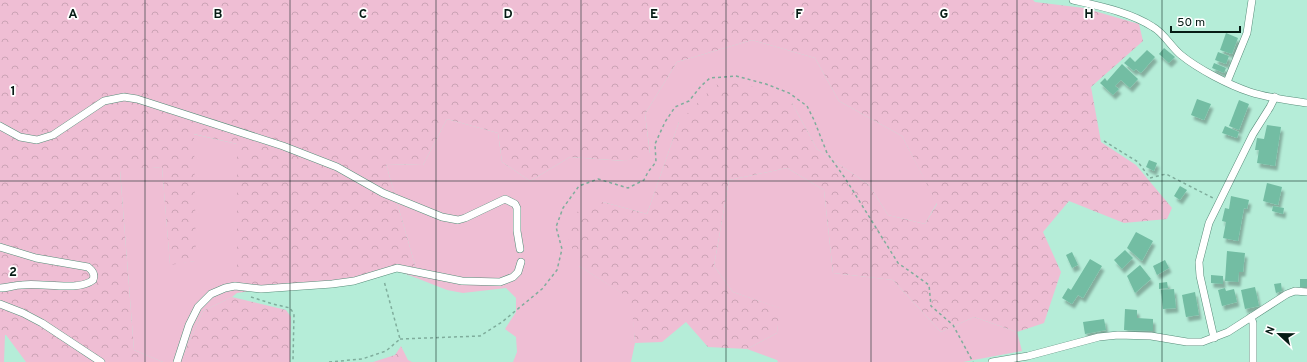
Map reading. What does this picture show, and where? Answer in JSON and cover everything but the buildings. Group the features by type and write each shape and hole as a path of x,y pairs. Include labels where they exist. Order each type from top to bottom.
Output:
{"street":[{"path":"1073,0 1139,19 1155,27 1180,55 1193,64 1227,82 1251,92 1307,103"},
{"path":"1227,82 1247,33 1252,0"},
{"path":"0,126 20,136 37,140 53,135 104,101 124,97 137,99 283,146 337,168 383,193 442,217 458,220 505,199 511,200 517,208 517,231 520,249"},
{"path":"1214,338 1200,276 1199,262 1209,223 1253,134 1270,107 1274,97"},
{"path":"0,247 36,258 88,267 94,275 93,280 88,284 22,284 0,288"},
{"path":"177,362 189,324 198,307 211,294 225,288 235,286 261,289 332,284 354,281 397,268 462,281 500,282 513,277 518,272 521,262"},
{"path":"992,362 1028,356 1099,337 1118,335 1151,336 1187,342 1202,342 1228,332 1287,294 1294,292 1307,292"},
{"path":"0,304 23,313 42,323 101,362"},
{"path":"1251,317 1253,323 1253,362"}],"path":[{"path":"328,362 362,359 386,351 400,339 480,336 502,322 542,289 557,270 562,249 556,227 563,208 580,186 598,179 628,188 644,180 656,162 655,144 665,122 675,108 689,101 701,86 710,78 736,76 766,84 789,93 807,106 827,153 845,178 898,263 929,285 931,306 953,325 973,362"},
{"path":"1104,141 1138,162 1150,178 1166,174 1220,201"},
{"path":"376,274 384,282 400,339"},
{"path":"248,296 290,308 294,314 294,362"}],"green space":[{"path":"0,0 1033,0 1035,2 1084,8 1139,24 1143,41 1091,87 1101,142 1136,165 1172,208 1167,219 1124,223 1069,201 1043,232 1061,272 1044,323 1017,332 974,317 941,332 893,280 833,273 824,190 787,168 729,180 714,266 733,292 780,308 777,333 747,349 708,347 686,322 662,342 635,343 631,299 579,266 566,232 577,212 603,202 647,214 679,122 715,85 741,82 792,103 817,149 869,185 888,215 925,224 937,204 902,136 839,101 815,58 752,40 677,62 645,114 650,154 625,161 570,157 530,181 502,162 498,133 447,119 423,165 386,164 419,279 392,269 342,282 293,284 237,293 237,144 194,134 196,261 170,265 162,167 120,171 134,350 163,362 26,362 6,335 0,335"},
{"path":"752,40 815,58 839,101 902,136 937,203 925,224 888,215 869,185 817,149 792,103 679,122 647,214 603,202 579,266 632,299 635,343 631,362 513,362 517,352 516,337 505,329 516,312 516,298 506,288 463,293 447,290 419,279 386,164 423,165 447,119 498,133 502,162 530,181 570,157 624,161 650,153 645,114 677,62"},
{"path":"193,134 237,144 237,293 203,311 180,362 163,362 134,350 120,170 162,167 170,264 195,261"},
{"path":"787,168 824,190 833,273 893,280 941,332 974,317 1017,332 1022,351 963,362 778,362 777,360 747,349 777,333 779,308 733,292 714,266 729,180"},
{"path":"232,297 286,310 291,317 290,362 180,362 203,311"},
{"path":"0,335 5,335 4,362 0,362"},
{"path":"401,346 408,360 412,362 373,362 395,355"}]}
